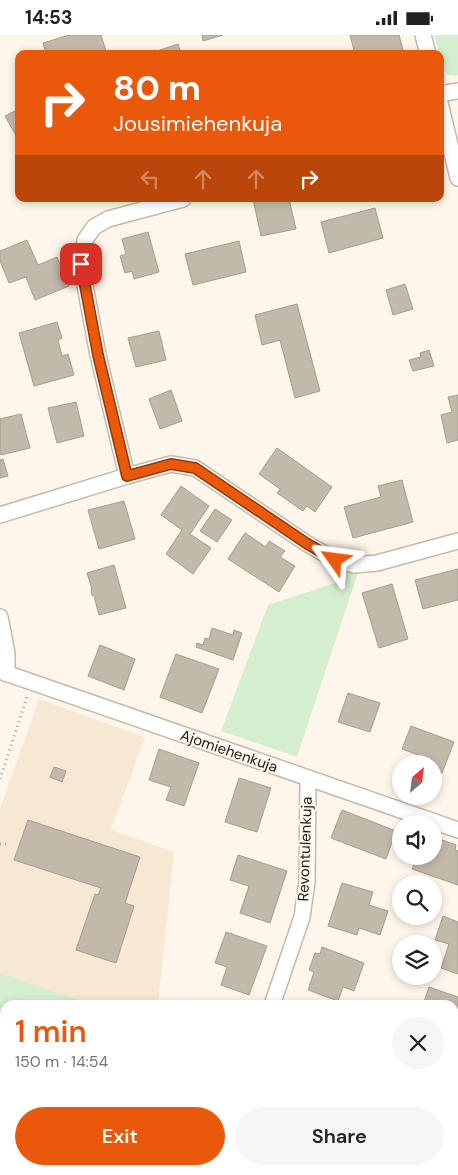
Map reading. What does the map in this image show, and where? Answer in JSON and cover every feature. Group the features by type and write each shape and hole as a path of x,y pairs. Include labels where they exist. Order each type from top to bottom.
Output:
{"street":[{"path":"423,35 427,50"},
{"path":"444,94 458,91"},
{"path":"444,120 458,178"},
{"path":"127,476 98,355 81,264 85,240 94,227 108,219 172,202"},
{"path":"0,515 171,464 195,468 306,543 335,560 354,565 377,563 458,541"},
{"path":"0,617 7,653 3,673"},
{"name":"Ajomiehenkuja","path":"3,673 458,830"},
{"name":"Revontulenkuja","path":"274,1000 302,917 307,882 308,778"}],"path":[{"path":"0,779 32,683"},
{"path":"0,844 9,845"}],"shaded area":[{"path":"39,699 145,737 111,830 174,852 159,1000 79,1000 0,973 0,809"}],"green space":[{"path":"434,35 458,35 458,75 447,74 444,69 444,50 438,50"},
{"path":"344,572 358,573 297,757 221,731 268,605 335,583"},
{"path":"0,973 79,1000 0,1000"}],"building":[{"path":"69,35 101,35 106,50 45,50 43,43"},
{"path":"202,35 223,35 203,41"},
{"path":"350,35 399,35 403,50 354,50"},
{"path":"178,44 180,50 160,50"},
{"path":"15,111 15,134 5,116"},
{"path":"254,202 290,202 296,229 261,236"},
{"path":"375,208 383,238 329,253 321,222"},
{"path":"148,232 159,272 134,279 132,271 125,273 120,256 126,254 122,239"},
{"path":"27,240 38,265 57,257 69,286 35,300 26,277 9,283 0,261 0,251"},
{"path":"239,241 246,272 193,285 185,254"},
{"path":"405,284 413,309 393,315 386,290"},
{"path":"297,304 320,391 295,398 280,340 262,345 255,315"},
{"path":"57,322 62,338 58,340 62,356 68,354 74,375 34,386 19,333"},
{"path":"159,331 166,360 136,367 128,338"},
{"path":"429,350 434,366 413,371 409,360 421,357 420,353"},
{"path":"171,390 182,421 160,429 149,399"},
{"path":"458,395 458,440 447,443 441,415 452,412 448,397"},
{"path":"76,402 84,436 57,443 48,408"},
{"path":"21,414 30,448 1,455 0,419"},
{"path":"277,448 332,487 315,512 307,506 303,511 277,493 280,489 259,474"},
{"path":"3,459 8,476 0,478 0,460"},
{"path":"402,480 413,522 353,538 344,507 381,497 378,486"},
{"path":"181,486 209,506 190,534 211,548 193,574 166,554 182,530 161,515"},
{"path":"124,501 135,539 99,549 88,510"},
{"path":"215,509 232,520 217,542 200,531"},
{"path":"245,533 266,547 269,541 285,551 280,557 295,566 279,592 228,559"},
{"path":"114,565 126,608 99,615 87,573"},
{"path":"458,569 458,600 423,609 415,580"},
{"path":"392,584 408,639 379,648 362,593"},
{"path":"212,628 233,635 234,630 242,633 233,660 196,647 197,643 203,645 205,638 209,639"},
{"path":"100,645 135,659 124,690 88,676"},
{"path":"176,654 219,669 202,713 160,697"},
{"path":"348,693 380,703 370,732 338,722"},
{"path":"411,726 454,742 442,773 442,755 418,755 402,749"},
{"path":"159,749 199,763 184,806 166,800 171,787 149,780"},
{"path":"54,767 66,771 62,782 50,777"},
{"path":"239,778 271,788 257,832 225,822"},
{"path":"342,810 392,829 392,842 386,859 331,838"},
{"path":"28,820 140,857 125,903 134,906 116,963 76,950 95,894 98,895 101,888 14,860"},
{"path":"442,840 456,845 455,850 458,851 458,885 442,879 442,875 429,875 412,869 414,865 442,865"},
{"path":"238,855 287,871 270,923 240,913 249,886 230,880"},
{"path":"342,883 373,892 369,905 388,911 380,935 359,928 357,935 328,926"},
{"path":"443,916 458,922 458,974 442,968 449,944 442,942 442,935 437,935 440,925 442,925"},
{"path":"226,932 267,946 249,995 221,985 227,967 215,963"},
{"path":"322,947 364,963 354,991 343,987 338,1000 335,1000 308,990 314,972 309,970 315,953 320,954"},
{"path":"429,987 458,997 458,1000 425,1000"}],"route":[{"path":"81,264 98,355 127,476 171,464 195,468 306,543 335,560"}]}
